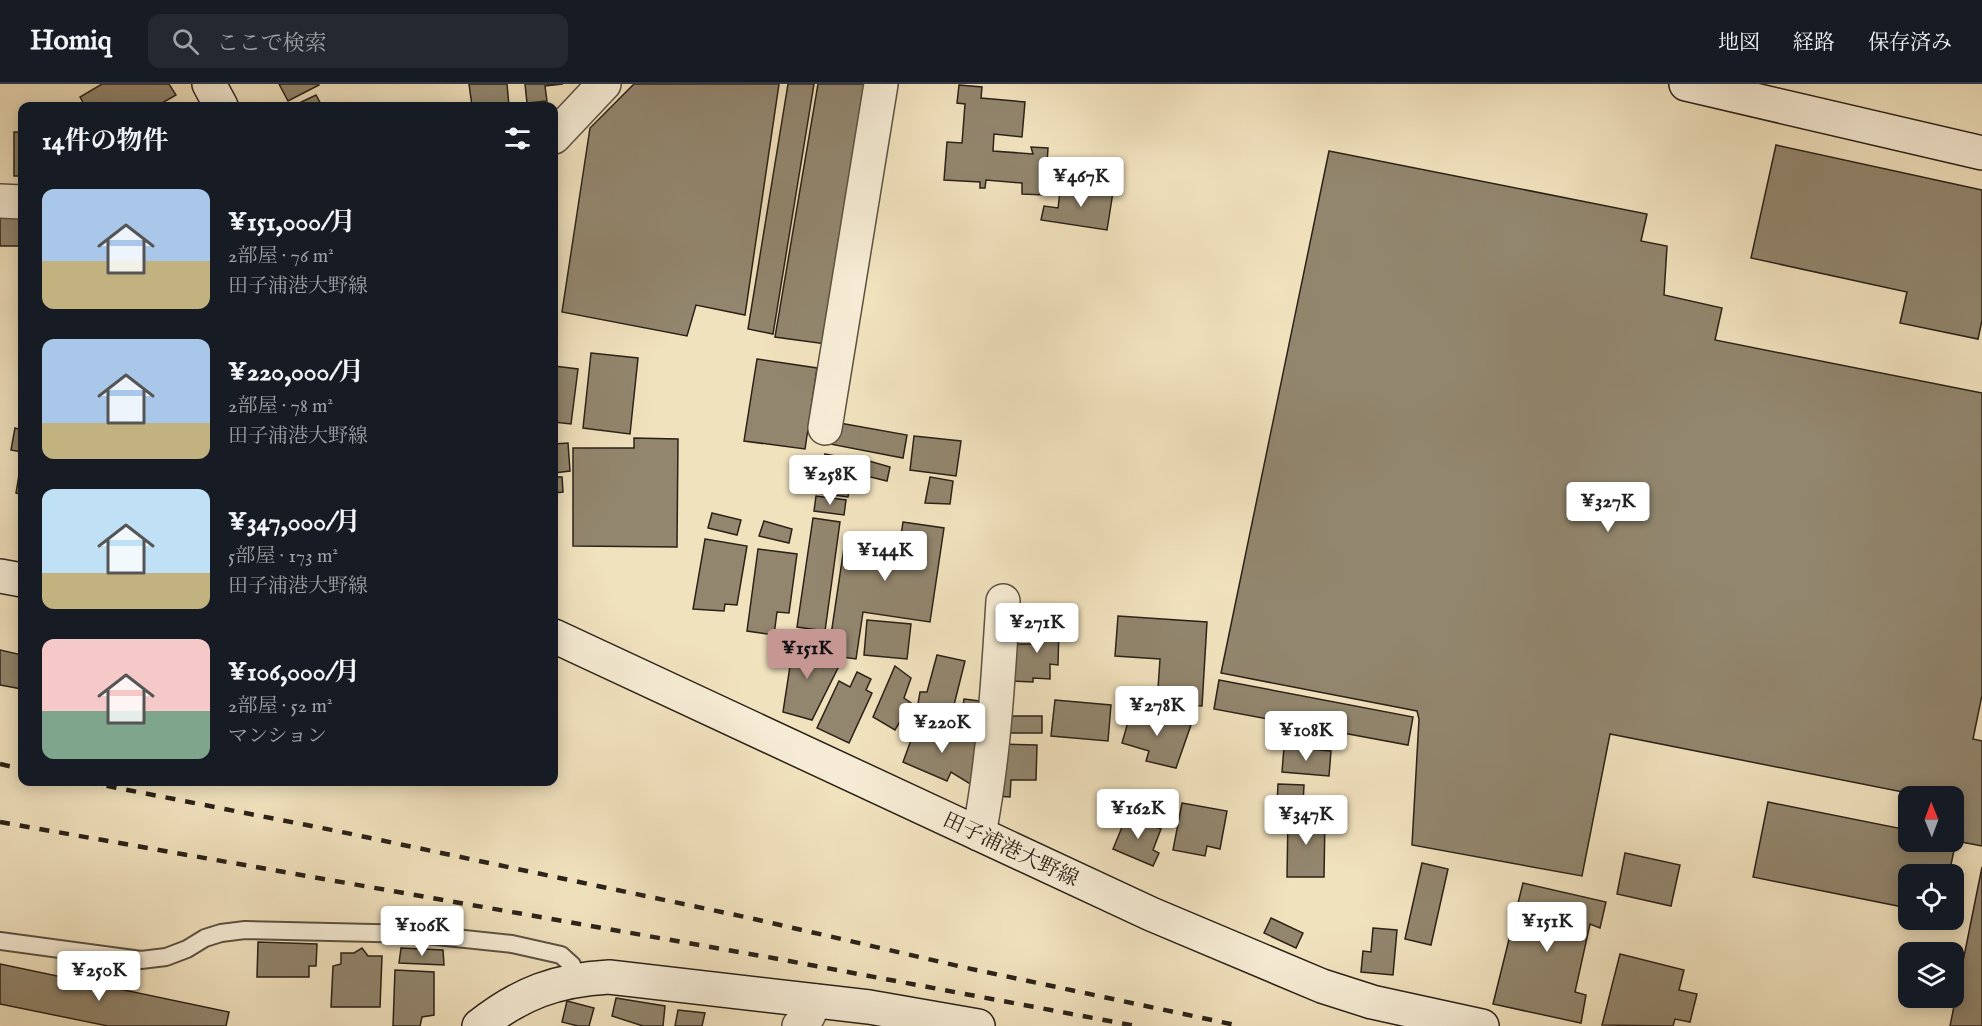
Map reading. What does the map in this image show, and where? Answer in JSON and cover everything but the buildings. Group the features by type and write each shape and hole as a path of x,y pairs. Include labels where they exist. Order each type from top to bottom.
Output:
{"main road":[{"path":"209,84 219,102"},
{"path":"558,133 604,84"},
{"path":"825,428 881,84"},
{"path":"1686,84 1982,153"},
{"path":"0,201 18,202"},
{"path":"0,576 18,579"},
{"path":"979,834 995,729 1004,602"},
{"name":"田子浦港大野線","path":"558,638 1150,914 1322,987 1372,1002 1482,1026"},
{"path":"479,1026 529,994 549,986 578,979 609,977 807,1013 978,1026"}],"lane":[{"path":"0,941 141,960 166,957 187,949 205,938 221,933 246,930 417,934 512,945 561,955 572,965 578,979"}],"railway":[{"path":"0,764 18,768"},
{"path":"107,786 337,831 750,918 967,968 1240,1026"},
{"path":"0,822 773,958 1136,1026"}]}
